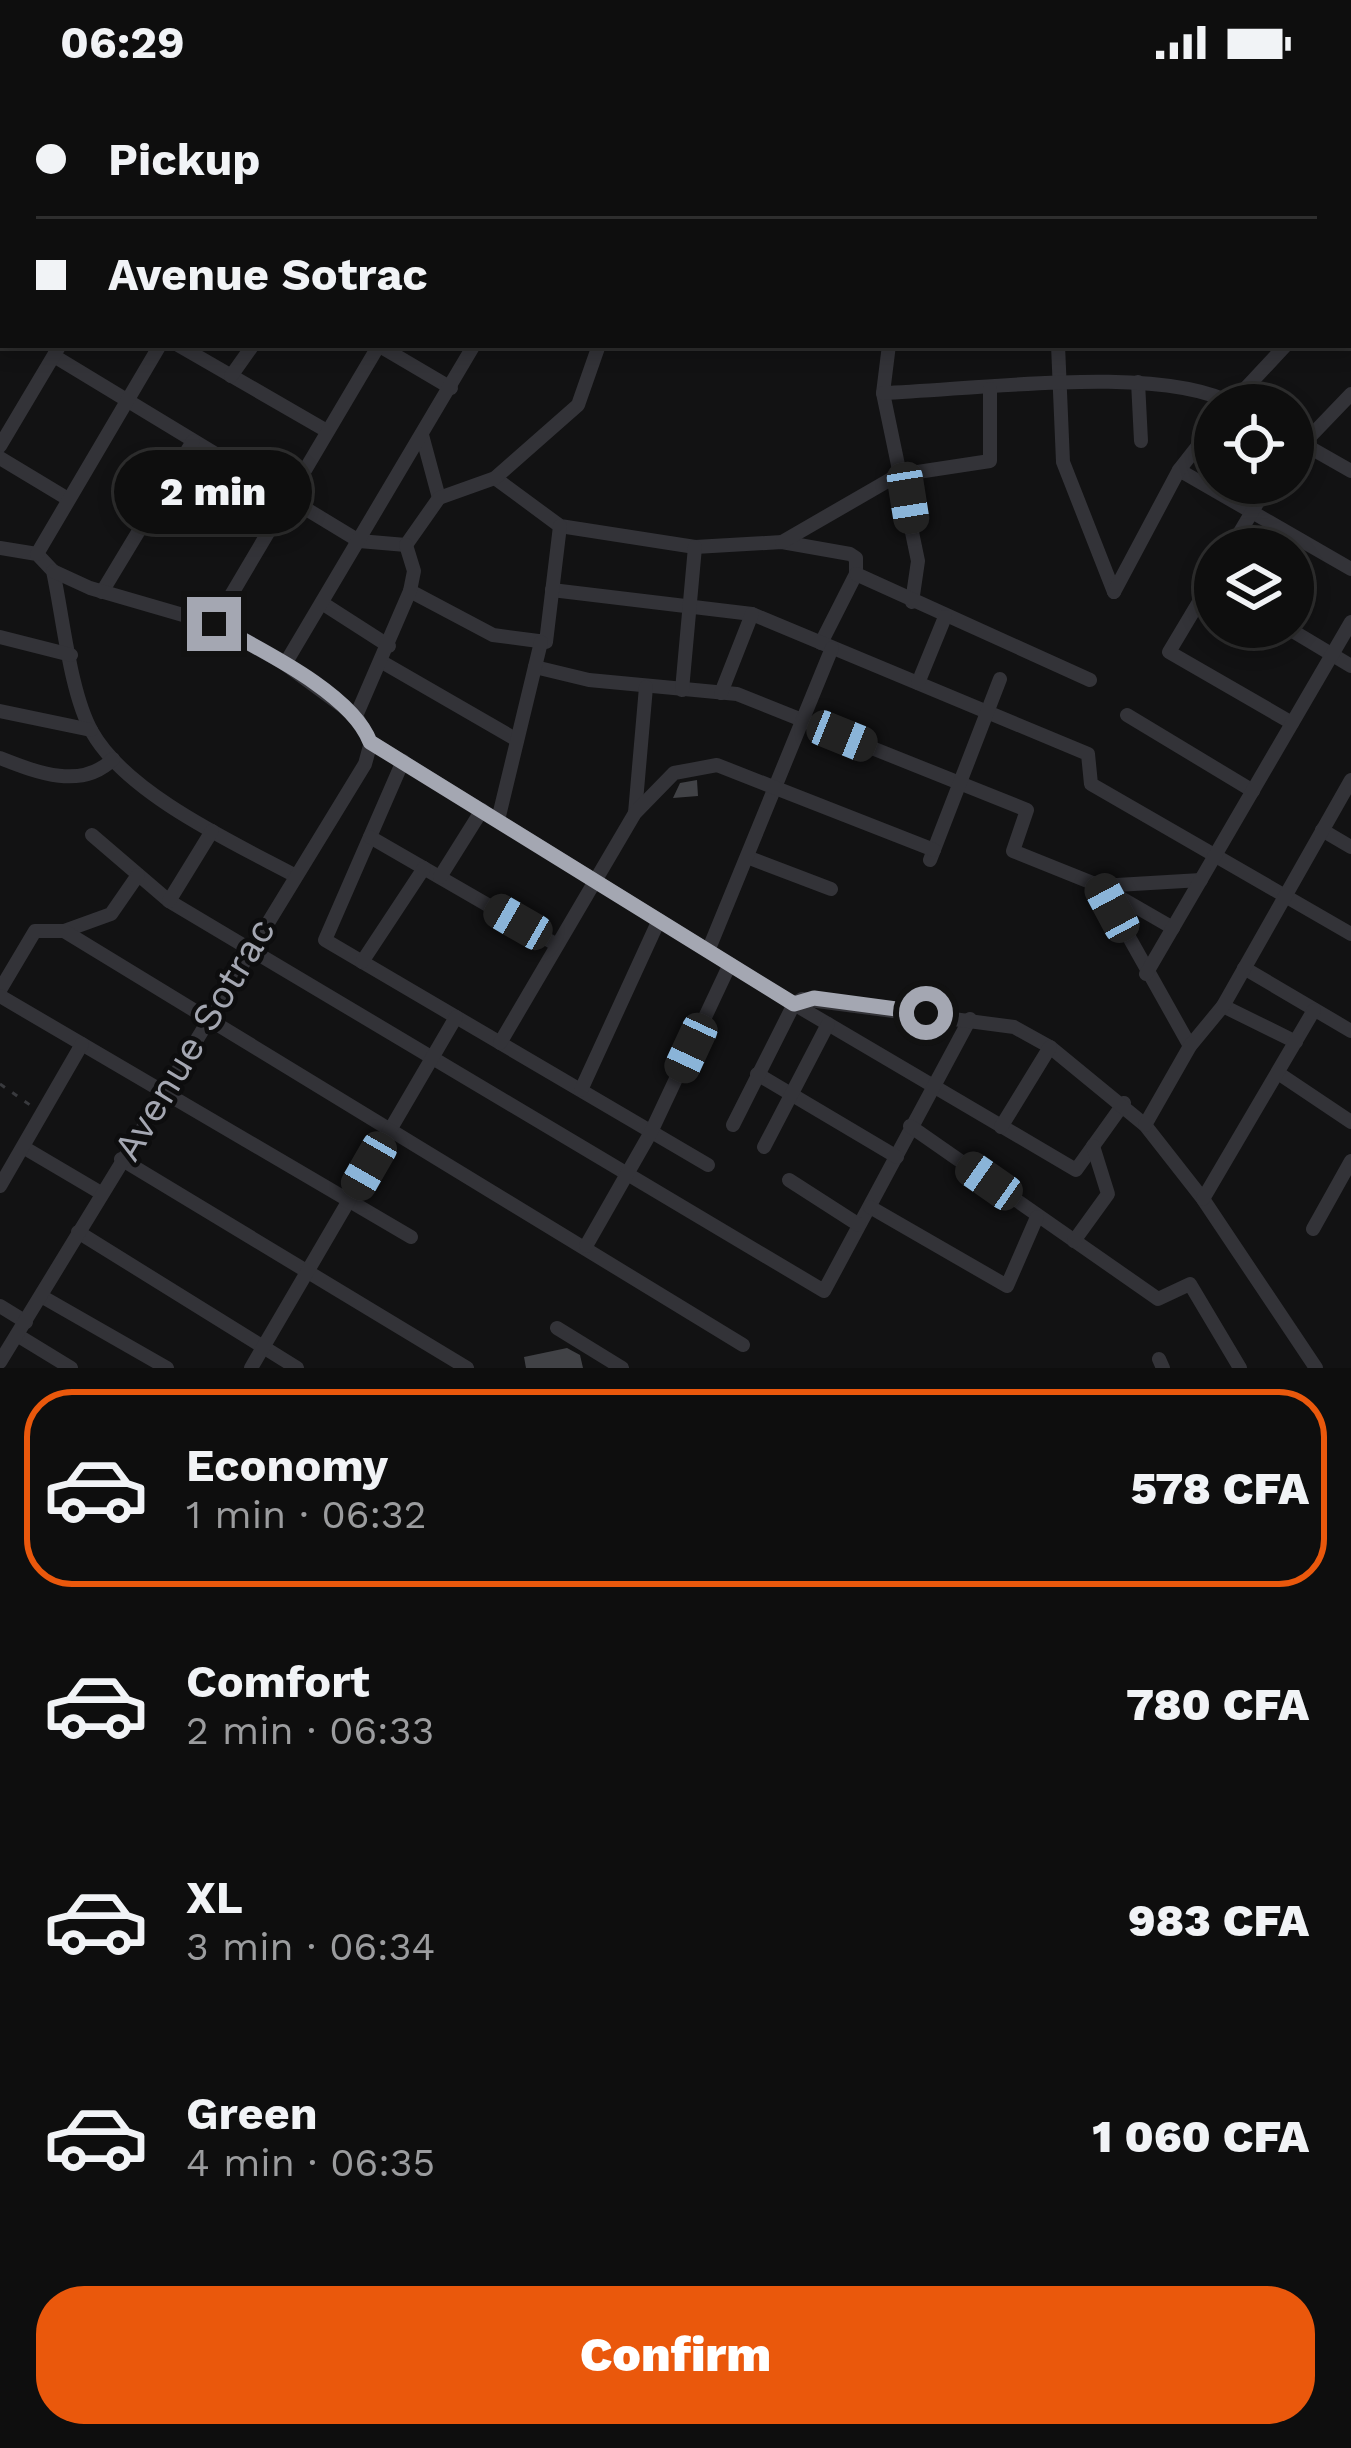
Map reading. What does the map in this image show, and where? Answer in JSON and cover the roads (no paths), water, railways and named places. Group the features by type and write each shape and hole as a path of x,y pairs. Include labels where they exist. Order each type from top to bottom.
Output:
{"street":[{"path":"37,554 158,348"},
{"path":"183,348 327,430"},
{"path":"231,376 251,348"},
{"path":"214,624 377,348"},
{"path":"384,348 452,388"},
{"path":"285,664 472,348"},
{"path":"406,545 439,498 494,478 578,405 597,348"},
{"path":"889,348 883,393 918,561 912,602"},
{"path":"1058,348 1063,461 1114,592 1179,470 1194,451"},
{"path":"1250,384 1283,348"},
{"path":"0,446 57,351 127,401 359,541 406,545"},
{"path":"883,393 1138,382 1194,389"},
{"path":"1138,382 1141,441"},
{"path":"782,542 898,475 990,461 990,389"},
{"path":"1314,426 1351,394"},
{"path":"422,435 439,498"},
{"path":"102,592 193,441"},
{"path":"1314,451 1350,470"},
{"path":"0,458 68,499"},
{"path":"1179,470 1351,568"},
{"path":"494,478 560,526 695,547 782,542 856,558 856,574 803,720 709,951"},
{"path":"1243,528 1257,504"},
{"path":"410,591 494,634 546,643 560,526"},
{"path":"356,716 410,591 414,571 406,545"},
{"path":"682,689 695,547"},
{"path":"0,548 37,554 53,571 102,592 214,624 285,664 356,716 370,742 794,1004 1076,1169 1124,1102"},
{"path":"53,571 91,730 113,759 212,831 295,875"},
{"path":"856,574 1090,680"},
{"path":"552,590 752,614 988,710 1088,754 1091,784 1351,934"},
{"path":"322,603 389,646"},
{"path":"1194,613 1169,652 1292,723"},
{"path":"721,693 752,614"},
{"path":"918,682 945,617"},
{"path":"1147,974 1351,622"},
{"path":"0,637 70,655"},
{"path":"498,820 541,642"},
{"path":"1314,644 1351,666"},
{"path":"382,662 517,740"},
{"path":"535,667 646,687 721,693 961,783 1027,810 1013,851 1100,886 1173,928"},
{"path":"500,1043 635,813 674,773 717,765 932,855 1000,679"},
{"path":"635,813 646,687"},
{"path":"0,711 91,730"},
{"path":"1127,715 1252,791"},
{"name":"Avenue Sotrac","path":"0,1362 248,948 365,764 370,742"},
{"path":"0,758 83,778 97,775 113,759"},
{"path":"403,761 325,940 708,1165"},
{"path":"1145,1125 1190,1046 1223,1006 1351,780"},
{"path":"440,877 482,810"},
{"path":"1322,830 1351,847"},
{"path":"169,901 212,831"},
{"path":"92,835 169,901 625,1178 824,1291 970,1019"},
{"path":"370,837 557,945"},
{"path":"747,857 831,890"},
{"path":"362,962 424,868"},
{"path":"138,874 111,914 64,931 34,931 0,993 411,1237"},
{"path":"1100,886 1201,880"},
{"path":"1100,886 1190,1046"},
{"path":"581,1090 659,920"},
{"path":"64,931 204,1021 586,1246 743,1345"},
{"path":"586,1246 652,1132 730,964"},
{"path":"1244,968 1351,1030"},
{"path":"733,1125 794,1004 814,998 1014,1027 1050,1047 1124,1102 1145,1125 1204,1199 1316,1368"},
{"path":"1223,1006 1296,1042"},
{"path":"1204,1199 1314,1010"},
{"path":"251,1368 456,1017"},
{"path":"764,1147 788,1093 828,1024"},
{"path":"0,1186 82,1044"},
{"path":"1001,1126 1050,1047"},
{"path":"1278,1073 1351,1122"},
{"path":"757,1074 897,1157"},
{"path":"910,1126 1158,1299 1190,1285 1240,1368"},
{"path":"1074,1241 1108,1194 1093,1146"},
{"path":"23,1147 101,1193"},
{"path":"121,1159 467,1368"},
{"path":"1313,1229 1351,1161"},
{"path":"789,1180 859,1225"},
{"path":"870,1207 1007,1286 1037,1217"},
{"path":"78,1232 297,1368"},
{"path":"41,1297 167,1368"},
{"path":"0,1306 71,1368"},
{"path":"557,1328 622,1368"},
{"path":"591,1368 599,1352"}]}
